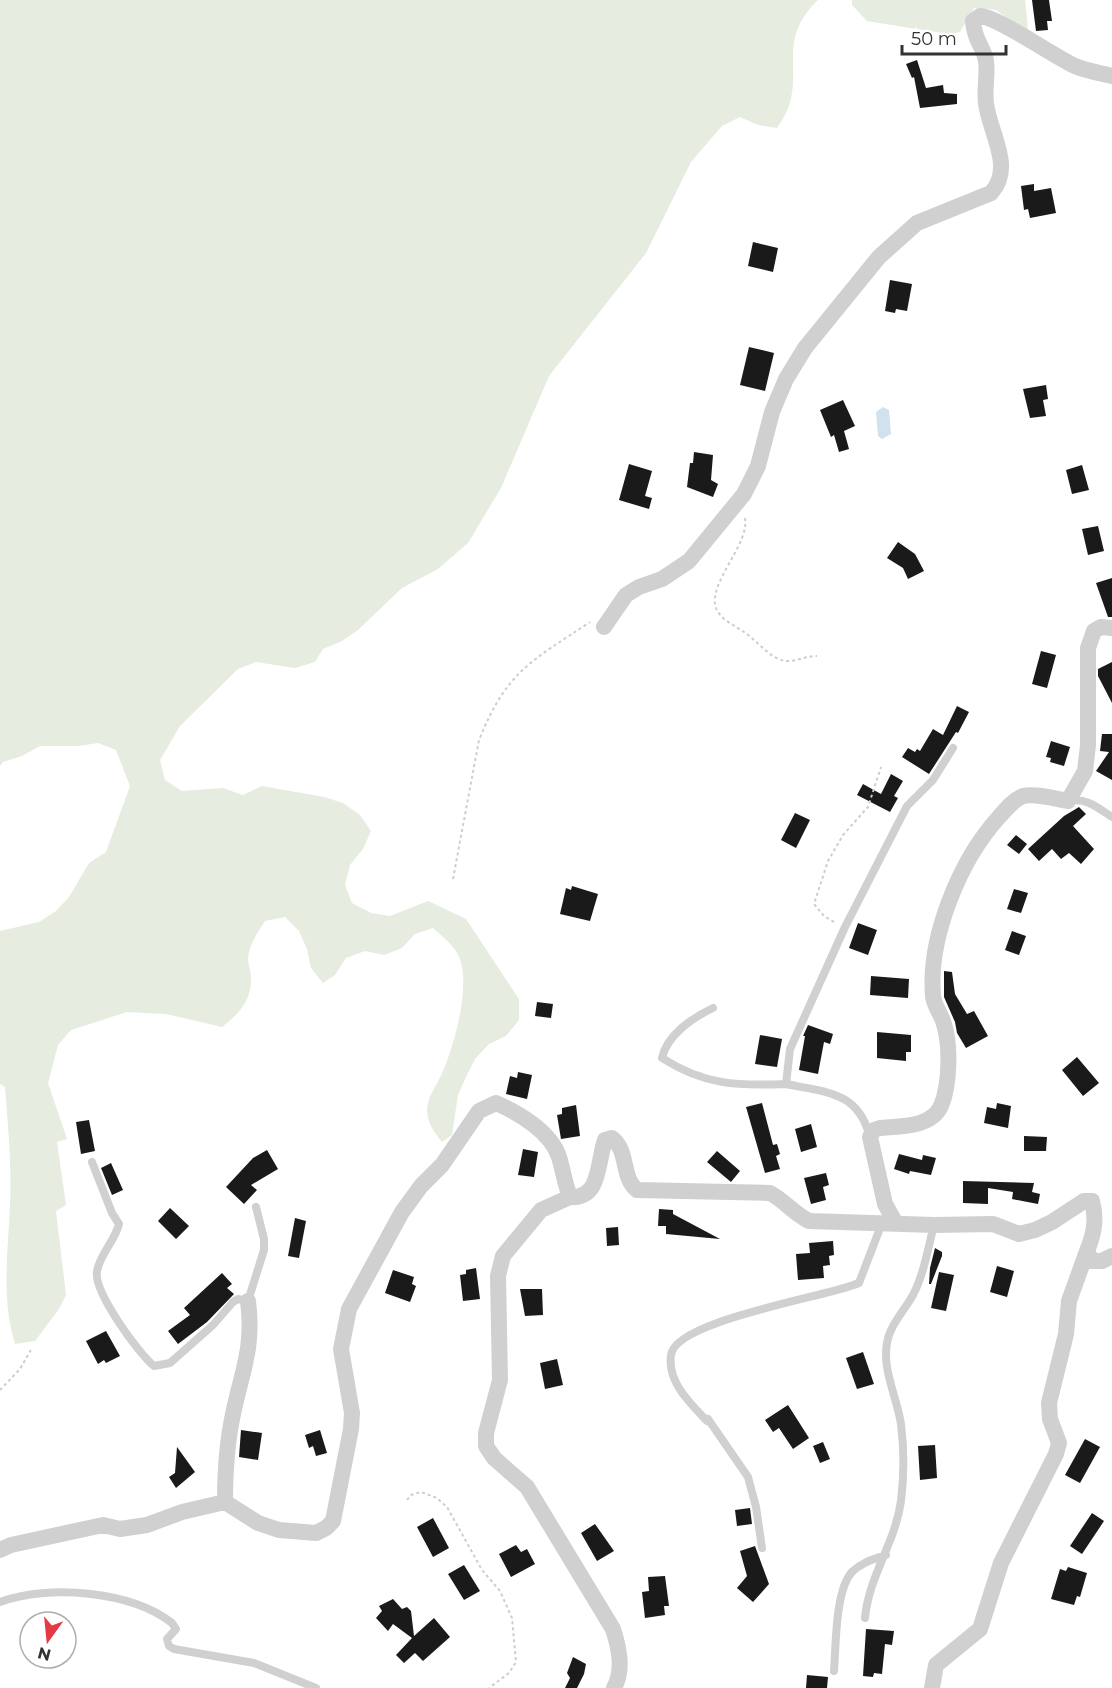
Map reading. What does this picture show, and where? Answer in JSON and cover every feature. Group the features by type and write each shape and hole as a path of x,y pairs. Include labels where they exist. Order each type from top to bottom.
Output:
{"street":[{"path":"601,622 626,595 639,587 662,579 689,561 744,494 758,466 772,412 786,379 805,348 879,257 917,223 991,193 998,186 1002,169 986,105 986,58 974,37 973,21 980,16 990,17 1007,29 1077,67 1112,76"},
{"path":"888,1222 870,1137 874,1130 880,1128 918,1124 932,1118 941,1107 949,1045 944,1022 933,999 937,942 975,845 1013,802 1025,795 1068,801 1085,771 1088,745 1088,648 1094,631 1101,627 1112,628"},
{"path":"0,1550 11,1545 103,1525 120,1529 147,1525 193,1509 225,1502 258,1523 279,1530 316,1533 326,1528 333,1521 346,1466 351,1429 352,1413 341,1349 349,1309 389,1230 421,1186 442,1164 478,1111 496,1103 527,1120 549,1140 558,1154 570,1197"},
{"path":"614,1688 618,1681 620,1652 613,1629 527,1487 494,1458 486,1446 486,1434 500,1380 498,1276 503,1256 541,1210 570,1197 581,1198 590,1192 595,1183 605,1140 612,1138 618,1143 630,1185 637,1190 770,1193 784,1200 796,1214 809,1221 934,1225 993,1224 1019,1234 1052,1222 1084,1201 1092,1201 1096,1213 1094,1234 1069,1300 1066,1334 1049,1403 1050,1419 1059,1443 1056,1454 1001,1563 980,1629 936,1665 932,1688"},
{"path":"1087,1251 1092,1261 1102,1261 1112,1256"},
{"path":"225,1502 233,1415 247,1367 251,1322 248,1301"}],"lane":[{"path":"786,1084 790,1049 845,927 907,806 933,780 953,748"},
{"path":"1068,801 1078,799 1091,803 1112,817"},
{"path":"713,1008 698,1015 664,1045 662,1058 705,1080 743,1086 786,1084 849,1101 859,1110 870,1137"},
{"path":"92,1162 112,1213 119,1224 98,1266 97,1283 132,1342 148,1361 161,1367 170,1364 213,1326 233,1302 238,1299 248,1301 264,1250 264,1239 255,1207"},
{"path":"762,1548 756,1507 748,1477 708,1419 706,1421 678,1387 671,1369 670,1353 678,1340 753,1311 845,1289 859,1283 888,1222"},
{"path":"865,1618 867,1595 878,1568 887,1555 902,1500 901,1424 886,1360 887,1342 893,1326 914,1294 934,1225"},
{"path":"834,1671 841,1598 846,1580 853,1570 887,1555"},
{"path":"0,1602 20,1595 51,1592 134,1603 172,1623 176,1629 167,1639 169,1646 174,1649 254,1663 316,1688"}],"path":[{"path":"744,494 746,524 725,571 716,598 716,609 725,619 775,657 788,661 817,656"},
{"path":"453,879 479,740 487,720 508,684 523,667 545,649 601,622"},
{"path":"845,927 824,916 814,904 817,888 843,835 868,807 881,768"},
{"path":"0,1390 20,1369 32,1348"},
{"path":"407,1500 411,1495 421,1492 437,1498 447,1507 482,1570 500,1591 512,1618 516,1662 509,1673 489,1688"}],"shaded area":[{"path":"0,0 818,0 804,17 796,33 793,48 792,94 787,110 777,128 758,125 740,117 722,126 691,162 646,253 549,376 501,488 468,543 438,569 402,588 358,630 342,641 323,649 315,662 295,668 256,662 238,669 180,726 160,760 165,780 182,791 223,788 243,795 262,786 324,797 343,803 360,815 371,831 363,849 350,865 345,885 352,903 371,913 390,916 428,901 466,919 519,999 519,1020 506,1036 489,1044 475,1059 458,1095 452,1135 442,1142 430,1123 427,1109 429,1099 452,1046 460,1015 463,971 460,959 452,946 433,928 415,934 402,948 384,955 365,951 346,958 335,975 323,983 311,968 307,949 299,931 285,917 265,921 250,949 248,961 251,985 247,1000 239,1012 222,1027 166,1014 127,1012 71,1030 58,1045 48,1083 67,1139 57,1142 66,1205 56,1211 66,1295 59,1309 35,1341 15,1344 7,1292 10,1176 5,1087 0,1084 0,931 39,922 56,911 69,897 89,863 106,852 130,786 116,750 98,743 79,746 40,746 22,756 3,762 0,766"},
{"path":"852,0 1025,0 1028,29 1018,26 996,10 974,8 960,32 948,34 867,21 852,5"}],"water":[{"path":"883,407 889,410 891,434 882,439 878,436 876,412"}],"building":[{"path":"1032,0 1049,0 1052,21 1047,21 1048,30 1036,31"},
{"path":"917,60 926,88 943,85 944,93 957,94 957,104 920,108 914,77 912,78 906,64"},
{"path":"1034,184 1034,191 1051,188 1056,213 1030,218 1028,209 1024,210 1021,186"},
{"path":"753,242 778,248 773,272 748,266"},
{"path":"890,280 912,284 907,311 896,309 895,313 885,311"},
{"path":"749,347 774,353 765,391 740,385"},
{"path":"1046,385 1048,399 1043,400 1046,416 1030,418 1023,389"},
{"path":"843,400 855,426 844,431 849,449 839,452 834,435 831,437 820,410"},
{"path":"694,452 713,455 711,480 718,484 713,497 687,487"},
{"path":"629,464 652,471 645,496 652,498 649,509 619,500"},
{"path":"1082,465 1089,490 1072,494 1066,470"},
{"path":"1098,526 1104,551 1088,555 1082,529"},
{"path":"898,542 915,554 924,571 908,579 903,568 887,558"},
{"path":"1112,578 1112,617 1108,617 1096,583"},
{"path":"1041,651 1056,655 1047,688 1032,684"},
{"path":"1112,662 1112,703 1098,676 1098,669"},
{"path":"957,706 969,712 958,733 956,732 929,774 902,757 908,748 915,752 917,749 920,751 933,729 943,735"},
{"path":"1102,734 1112,734 1112,780 1096,771 1109,752 1100,751"},
{"path":"1051,741 1070,747 1064,766 1050,762 1051,758 1046,757"},
{"path":"891,774 903,781 894,796 898,798 890,812 857,795 863,784 881,794"},
{"path":"1079,807 1086,814 1073,826 1094,849 1081,864 1069,853 1061,859 1052,849 1039,861 1028,849 1064,816"},
{"path":"795,813 810,820 796,848 781,840"},
{"path":"1016,835 1027,844 1019,854 1007,845"},
{"path":"572,886 598,894 590,921 560,914 566,888 571,890"},
{"path":"1014,889 1028,893 1021,913 1007,909"},
{"path":"858,923 877,930 868,955 849,948"},
{"path":"1012,931 1026,936 1019,955 1005,950"},
{"path":"944,971 952,972 955,994 967,1014 974,1011 988,1036 966,1048 957,1033 955,1022 944,997"},
{"path":"871,976 909,979 908,998 870,995"},
{"path":"537,1002 553,1004 551,1018 535,1016"},
{"path":"808,1025 833,1034 830,1044 824,1042 818,1074 799,1070 805,1036 803,1036"},
{"path":"877,1032 911,1035 911,1052 906,1052 906,1061 877,1058"},
{"path":"760,1035 782,1039 777,1067 755,1064"},
{"path":"1077,1057 1099,1083 1083,1096 1062,1070"},
{"path":"518,1072 532,1075 527,1099 506,1094 510,1076 517,1078"},
{"path":"762,1103 773,1145 777,1144 780,1154 776,1156 780,1169 765,1173 746,1107"},
{"path":"997,1103 1011,1106 1008,1128 984,1123 987,1107 996,1109"},
{"path":"576,1105 580,1136 561,1139 557,1115 562,1114 562,1108"},
{"path":"89,1120 95,1151 81,1154 76,1122"},
{"path":"811,1124 817,1147 801,1152 795,1129"},
{"path":"1024,1136 1047,1137 1046,1151 1024,1151"},
{"path":"523,1149 538,1152 534,1177 518,1175"},
{"path":"267,1150 278,1169 251,1185 257,1190 244,1204 226,1187 253,1158"},
{"path":"717,1151 740,1171 731,1182 707,1162"},
{"path":"899,1154 922,1160 923,1155 936,1158 931,1175 910,1171 909,1174 894,1169"},
{"path":"111,1163 123,1190 112,1195 101,1168"},
{"path":"826,1173 829,1185 823,1187 826,1200 811,1204 804,1178"},
{"path":"963,1181 1034,1183 1032,1192 1040,1194 1038,1204 1012,1199 1013,1192 988,1188 988,1204 963,1203"},
{"path":"170,1208 189,1226 176,1239 158,1221"},
{"path":"659,1209 673,1210 673,1214 720,1239 666,1234 666,1226 658,1226"},
{"path":"295,1218 306,1221 299,1258 288,1256"},
{"path":"618,1227 619,1245 607,1246 606,1228"},
{"path":"833,1241 834,1255 829,1256 830,1265 823,1266 824,1278 798,1280 796,1254 810,1253 809,1243"},
{"path":"935,1248 942,1252 942,1256 931,1284 929,1284 930,1268"},
{"path":"997,1266 1014,1271 1007,1297 990,1292"},
{"path":"476,1268 480,1299 463,1301 460,1275 466,1274 466,1270"},
{"path":"393,1270 414,1277 412,1284 416,1286 410,1302 385,1293"},
{"path":"939,1272 954,1275 946,1311 931,1308"},
{"path":"222,1273 232,1284 227,1288 234,1294 207,1322 178,1344 168,1331 190,1315 184,1308"},
{"path":"520,1289 542,1289 543,1315 525,1316"},
{"path":"106,1331 120,1356 98,1364 86,1341"},
{"path":"863,1352 874,1384 857,1389 846,1358"},
{"path":"557,1359 563,1385 545,1389 540,1363"},
{"path":"788,1405 809,1438 793,1449 779,1428 773,1432 765,1420"},
{"path":"241,1430 262,1433 258,1460 239,1457"},
{"path":"320,1430 327,1453 316,1456 313,1446 309,1448 305,1435"},
{"path":"1085,1439 1100,1447 1080,1483 1065,1475"},
{"path":"823,1442 830,1459 820,1463 813,1446"},
{"path":"935,1445 937,1478 920,1480 918,1446"},
{"path":"177,1447 195,1472 176,1488 169,1477 175,1473"},
{"path":"750,1508 752,1524 737,1526 735,1510"},
{"path":"1092,1513 1104,1521 1082,1554 1070,1546"},
{"path":"433,1518 449,1548 433,1557 417,1527"},
{"path":"595,1524 614,1551 597,1561 581,1533"},
{"path":"516,1545 521,1552 527,1549 535,1564 511,1577 499,1554"},
{"path":"755,1546 769,1584 753,1602 737,1588 747,1576 740,1551"},
{"path":"464,1565 480,1591 464,1600 448,1574"},
{"path":"1068,1567 1087,1573 1080,1597 1077,1596 1074,1605 1051,1599 1060,1569 1066,1571"},
{"path":"665,1576 669,1606 664,1606 665,1615 645,1618 642,1592 649,1591 648,1577"},
{"path":"393,1599 402,1609 407,1607 411,1611 414,1636 434,1618 450,1637 423,1661 415,1653 404,1663 396,1655 412,1638 393,1624 388,1631 376,1618 382,1611 379,1606"},
{"path":"866,1629 894,1631 892,1645 885,1644 882,1674 874,1673 873,1677 863,1676"},
{"path":"573,1657 586,1664 584,1674 577,1688 565,1688 570,1678 567,1673"},
{"path":"807,1675 828,1677 827,1688 806,1688"}]}
